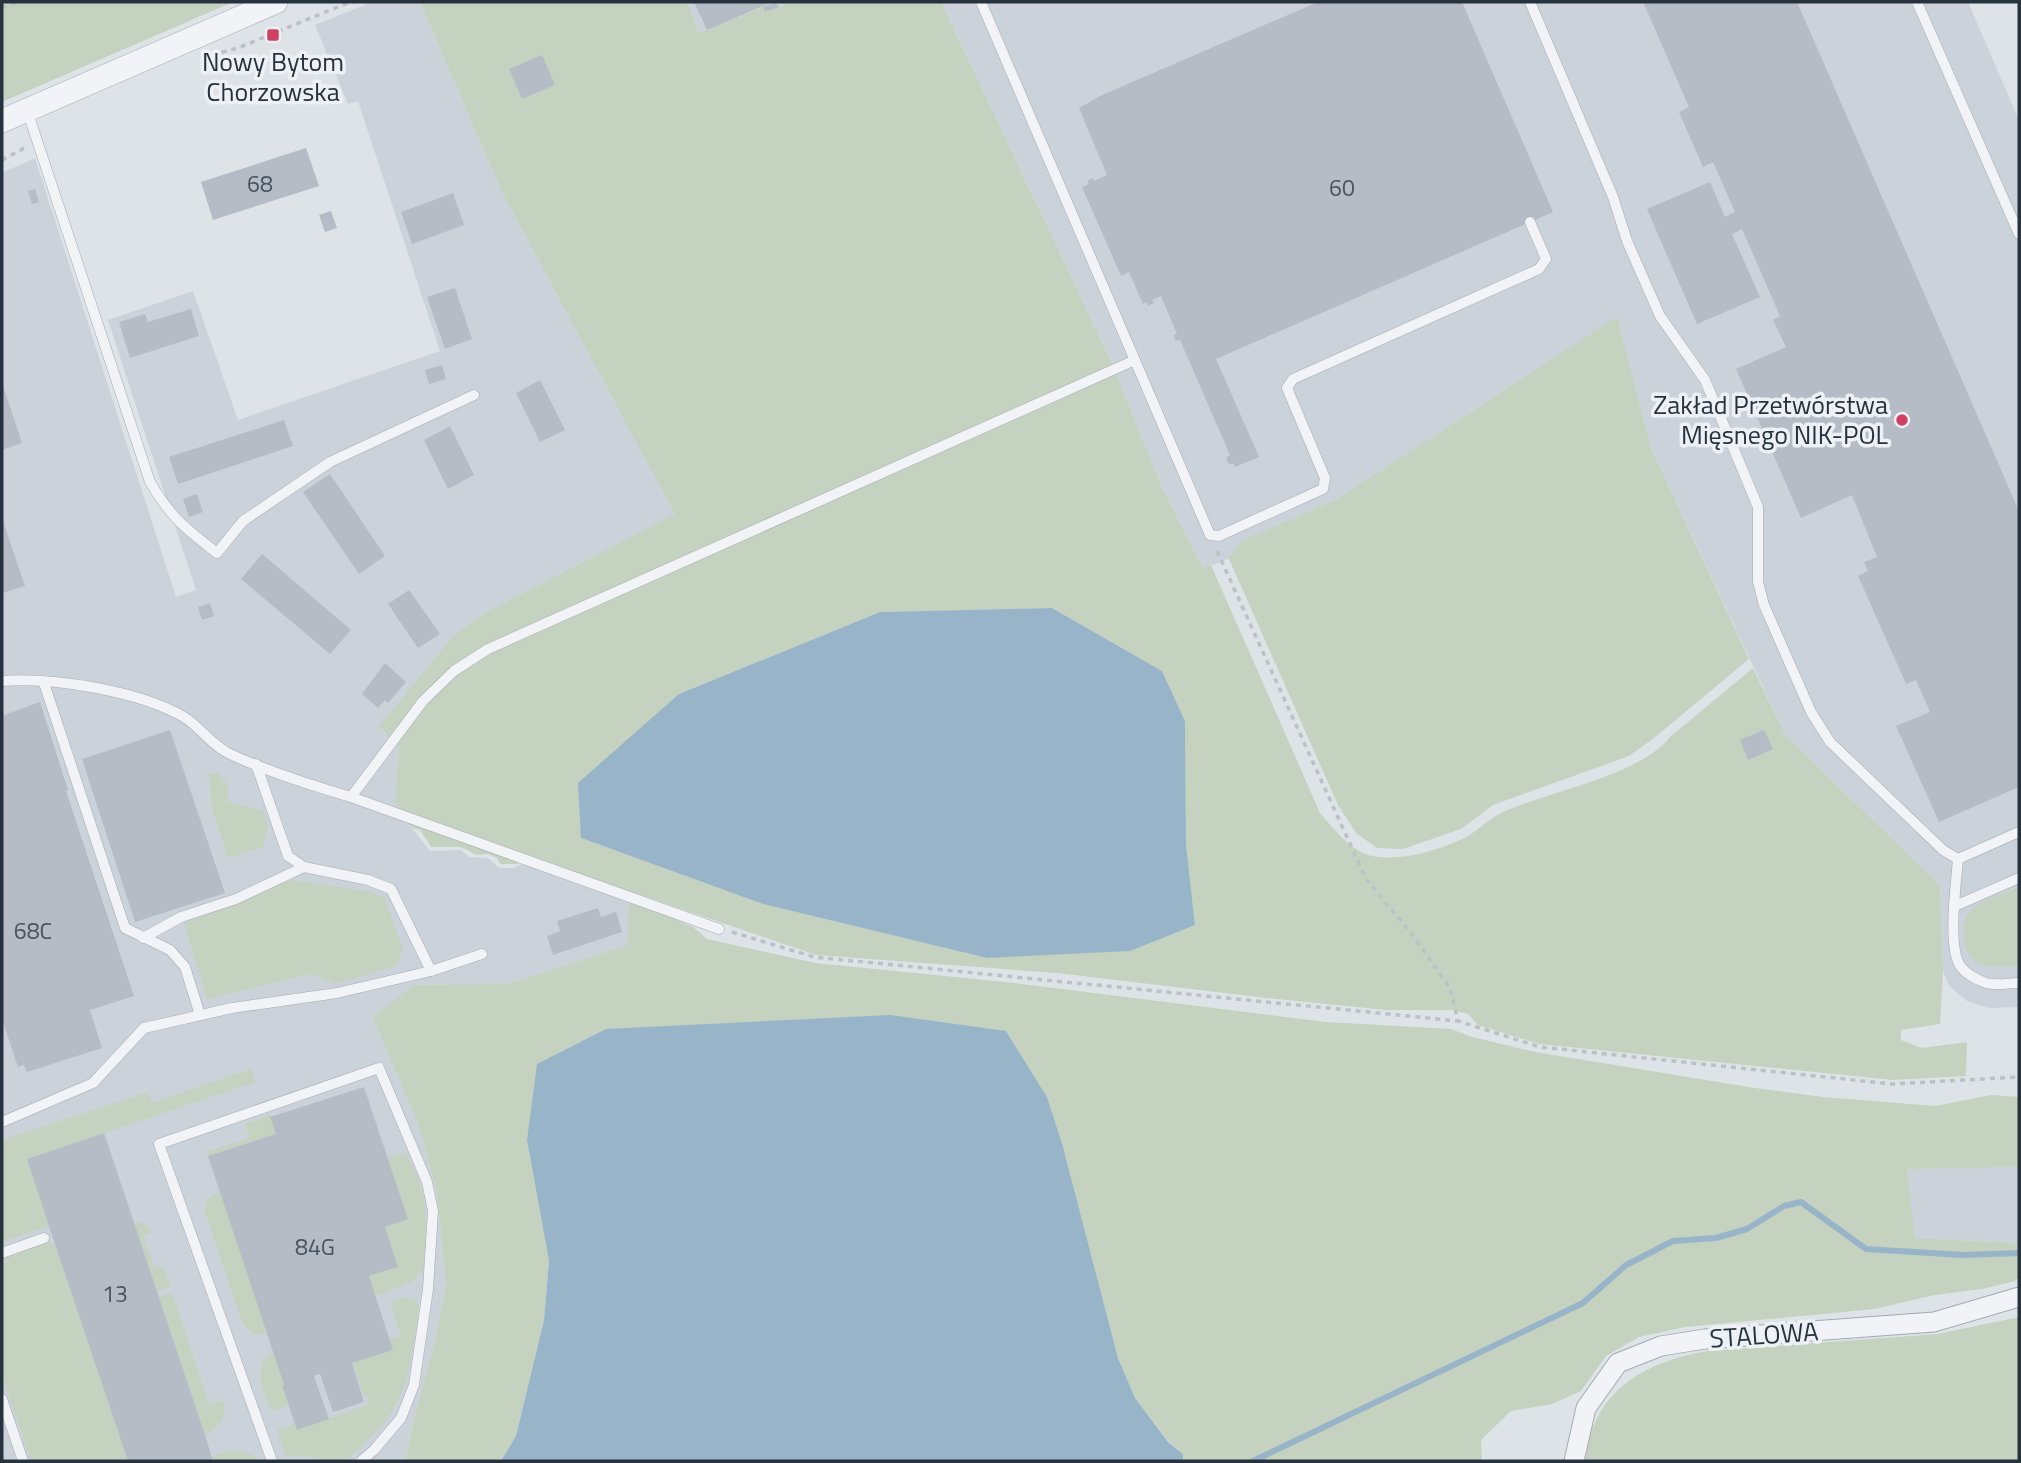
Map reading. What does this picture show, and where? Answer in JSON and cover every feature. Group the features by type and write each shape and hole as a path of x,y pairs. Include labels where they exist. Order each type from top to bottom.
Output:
{"street":[{"path":"2,121 276,2"},
{"name":"STALOWA","path":"1574,1461 1586,1408 1618,1363 1661,1346 1704,1339 1934,1322 2019,1297"}],"lane":[{"path":"981,2 1210,535 1219,536 1323,489 1325,478 1287,388 1293,379 1539,269 1546,259 1531,222"},
{"path":"1530,2 1613,197 1627,241 1654,303 1660,316 1705,380 1758,507 1758,582 1764,605 1811,712 1830,742 1942,850 1958,859"},
{"path":"1917,2 2019,234"},
{"path":"27,110 150,482 166,510 216,553 243,521 330,462 474,395"},
{"path":"351,797 423,701 454,671 488,649 1135,360"},
{"path":"2,681 88,686 147,702 184,718 227,752 256,764 719,929"},
{"path":"44,683 125,928 170,950 185,967 200,1015"},
{"path":"256,764 288,856 304,867 368,880 391,889 431,971"},
{"path":"1958,859 2019,832"},
{"path":"1958,859 1955,952 1960,966 1970,975 1989,984 2019,983"},
{"path":"143,938 181,917 236,899 304,867"},
{"path":"1955,906 2019,878"},
{"path":"2,1122 93,1083 144,1028 232,1008 337,993 431,971 482,954"},
{"path":"272,1461 159,1144 379,1068 427,1182 433,1212 428,1289 414,1385 401,1418 374,1450 360,1461"},
{"path":"2,1253 44,1238"},
{"path":"2,1399 23,1461"}],"path":[{"path":"2,8 16,2"},
{"path":"288,27 350,2"},
{"path":"1210,535 1366,879 1412,934 1450,988 1458,1021"},
{"path":"719,929 814,957 1458,1021 1540,1048 1892,1084 2019,1077"}],"shaded area":[{"path":"372,2 420,2 501,190 676,514 487,612 399,747 395,801 430,851 460,850 470,857 488,858 499,868 514,868 522,864 629,899 629,945 511,983 413,985 417,1121 437,1191 446,1285 434,1346 405,1461 2,1461 2,173 35,158 176,597 196,590 108,320 193,291 238,420 440,351 358,101 348,104 315,25"},
{"path":"687,2 791,2 765,12 763,7 699,33"},
{"path":"941,2 1968,2 2019,120 2019,1007 1989,1008 1967,1001 1949,986 1943,971 1940,885 1786,736 1651,448 1617,318 1337,499 1243,541 1233,557 1203,569 1163,490 1111,361"},
{"path":"2019,1167 2019,1243 1914,1238 1907,1168"}],"green space":[{"path":"2,2 233,2 2,102"},
{"path":"420,2 687,2 699,33 763,7 766,12 791,2 941,2 1111,361 1163,490 1203,568 1211,565 1320,813 1338,834 1360,852 1378,857 1412,855 1445,846 1470,834 1501,813 1615,773 1637,762 1656,751 1753,668 1786,736 1940,885 1943,971 1940,1024 1901,1030 1901,1040 1922,1048 1967,1042 1966,1076 1893,1080 1539,1044 1478,1025 1468,1014 1453,1010 1386,1010 1057,973 816,955 530,857 517,864 500,864 497,858 488,854 477,855 461,847 431,847 420,830 412,828 395,801 399,747 379,726 457,632 487,612 675,514 501,190","holes":["1052,608 1162,671 1185,721 1186,844 1195,925 987,958 763,904 581,838 679,694 880,612"]},
{"path":"1617,317 1651,448 1749,659 1629,756 1493,805 1461,829 1403,849 1377,848 1356,833 1338,805 1229,559 1242,541 1337,499"},
{"path":"218,773 228,785 227,801 263,811 268,827 263,847 228,858 212,808 209,774"},
{"path":"291,880 371,892 384,898 403,948 396,966 335,984 312,974 207,999 184,923"},
{"path":"2019,887 2019,966 1991,966 1976,962 1966,949 1966,918 1980,904"},
{"path":"629,899 693,927 707,939 815,963 1005,982 1326,1022 1451,1029 1472,1037 1535,1052 1823,1097 1935,1106 1991,1095 2019,1097 2019,1167 1907,1169 1915,1238 2019,1243 2019,1277 2015,1281 1982,1289 1935,1295 1874,1309 1685,1327 1639,1337 1606,1356 1581,1391 1552,1404 1511,1411 1481,1440 1482,1461 1183,1461 1183,1454 1170,1443 1135,1398 1118,1358 1062,1143 1047,1097 1006,1031 527,1140 549,1261 544,1320 516,1436 501,1461 405,1461 434,1346 446,1285 437,1191 417,1121 373,1017 413,985 511,983 628,945"},
{"path":"251,1069 255,1082 28,1159 49,1226 2,1242 2,1140 148,1092 152,1103"},
{"path":"270,1115 276,1134 208,1156 206,1152 249,1138 245,1124"},
{"path":"405,1153 423,1196 426,1223 424,1269 411,1282 375,1296 369,1276 398,1266 385,1227 408,1218 388,1158"},
{"path":"220,1192 267,1334 254,1334 243,1324 205,1212 208,1199"},
{"path":"139,1222 149,1227 151,1232 143,1235 154,1268 163,1266 171,1287 157,1291 134,1223"},
{"path":"51,1242 52,1245 55,1244 128,1461 31,1461 2,1376 2,1258 14,1254 16,1256"},
{"path":"172,1292 209,1404 224,1401 225,1412 221,1421 205,1435 159,1297"},
{"path":"405,1297 417,1301 419,1306 412,1356 402,1392 382,1425 346,1461 286,1456 277,1430 295,1424 297,1430 369,1404 353,1363 393,1350 390,1340 401,1336 390,1303"},
{"path":"2019,1317 2019,1461 1585,1461 1598,1416 1610,1398 1625,1384 1662,1363 1708,1351 1938,1334"},
{"path":"274,1353 289,1405 271,1411 261,1372 267,1358"},
{"path":"231,1451 247,1453 260,1461 213,1461 212,1456"}],"water":[{"path":"1052,608 1162,671 1185,721 1186,844 1195,925 1130,951 987,958 763,904 581,838 578,783 679,694 880,612"},
{"path":"890,1015 1006,1031 1047,1097 1062,1143 1118,1358 1135,1398 1169,1443 1183,1454 1183,1461 501,1461 516,1436 544,1320 549,1261 527,1140 537,1064 606,1029"}],"building":[{"path":"694,2 772,2 707,30"},
{"path":"776,2 779,7 765,12 763,7"},
{"path":"1318,2 1462,2 1553,212 1216,359 1259,457 1235,467 1233,463 1229,465 1226,458 1230,455 1180,340 1176,341 1173,335 1177,334 1161,296 1152,300 1154,303 1148,306 1147,302 1143,304 1129,272 1121,276 1082,187 1089,184 1087,181 1093,178 1094,181 1107,175 1079,108 1102,95"},
{"name":"Zakład Przetwórstwa Mięsnego NIK-POL","path":"1643,2 1797,2 2019,511 2019,787 1939,822 1896,726 1930,712 1916,680 1906,684 1858,576 1868,571 1864,562 1877,557 1852,495 1801,518 1736,369 1786,347 1773,320 1780,316 1742,229 1732,234 1760,297 1697,324 1647,209 1710,182 1725,217 1735,212 1713,162 1703,167 1679,112 1689,107"},
{"path":"542,55 555,85 522,99 509,69"},
{"path":"306,148 319,186 213,220 201,182"},
{"path":"35,189 39,202 32,204 28,191"},
{"path":"453,193 464,225 412,244 401,212"},
{"path":"331,211 337,228 325,232 319,215"},
{"path":"455,288 472,339 445,349 427,297"},
{"path":"191,309 199,336 130,358 119,322 145,314 148,322"},
{"path":"442,365 446,379 429,384 425,370"},
{"path":"540,380 565,430 540,442 516,393"},
{"path":"2,383 22,443 2,450"},
{"path":"284,420 293,446 178,484 169,457"},
{"path":"450,426 474,475 448,489 424,440"},
{"path":"330,474 385,556 359,574 303,492"},
{"path":"197,494 203,512 189,517 183,499"},
{"path":"2,518 25,586 2,593"},
{"path":"262,554 351,630 330,654 241,579"},
{"path":"409,590 440,634 418,648 388,604"},
{"path":"210,603 214,616 202,620 198,607"},
{"path":"385,663 406,682 388,703 385,700 378,708 362,694"},
{"path":"40,702 68,790 66,791 134,996 90,1010 102,1048 27,1072 24,1065 18,1067 2,1019 2,716"},
{"path":"170,730 225,893 135,922 82,759"},
{"path":"1764,730 1773,749 1748,760 1740,740"},
{"path":"598,908 601,917 616,912 622,932 553,955 547,936 560,931 557,921"},
{"path":"364,1087 408,1219 385,1227 398,1267 369,1276 393,1350 352,1363 364,1402 333,1412 320,1374 314,1376 329,1419 297,1430 208,1156 276,1134 270,1117"},
{"path":"104,1133 213,1461 128,1461 55,1244 27,1159"}],"waterway":[{"path":"1253,1461 1583,1303 1626,1265 1673,1241 1716,1238 1747,1229 1784,1206 1801,1202 1866,1249 1963,1255 2019,1253"}],"place":[{"name":"Nowy Bytom Chorzowska","path":"273,35"},
{"name":"Zakład Przetwórstwa Mięsnego NIK-POL","path":"1902,420"}]}
